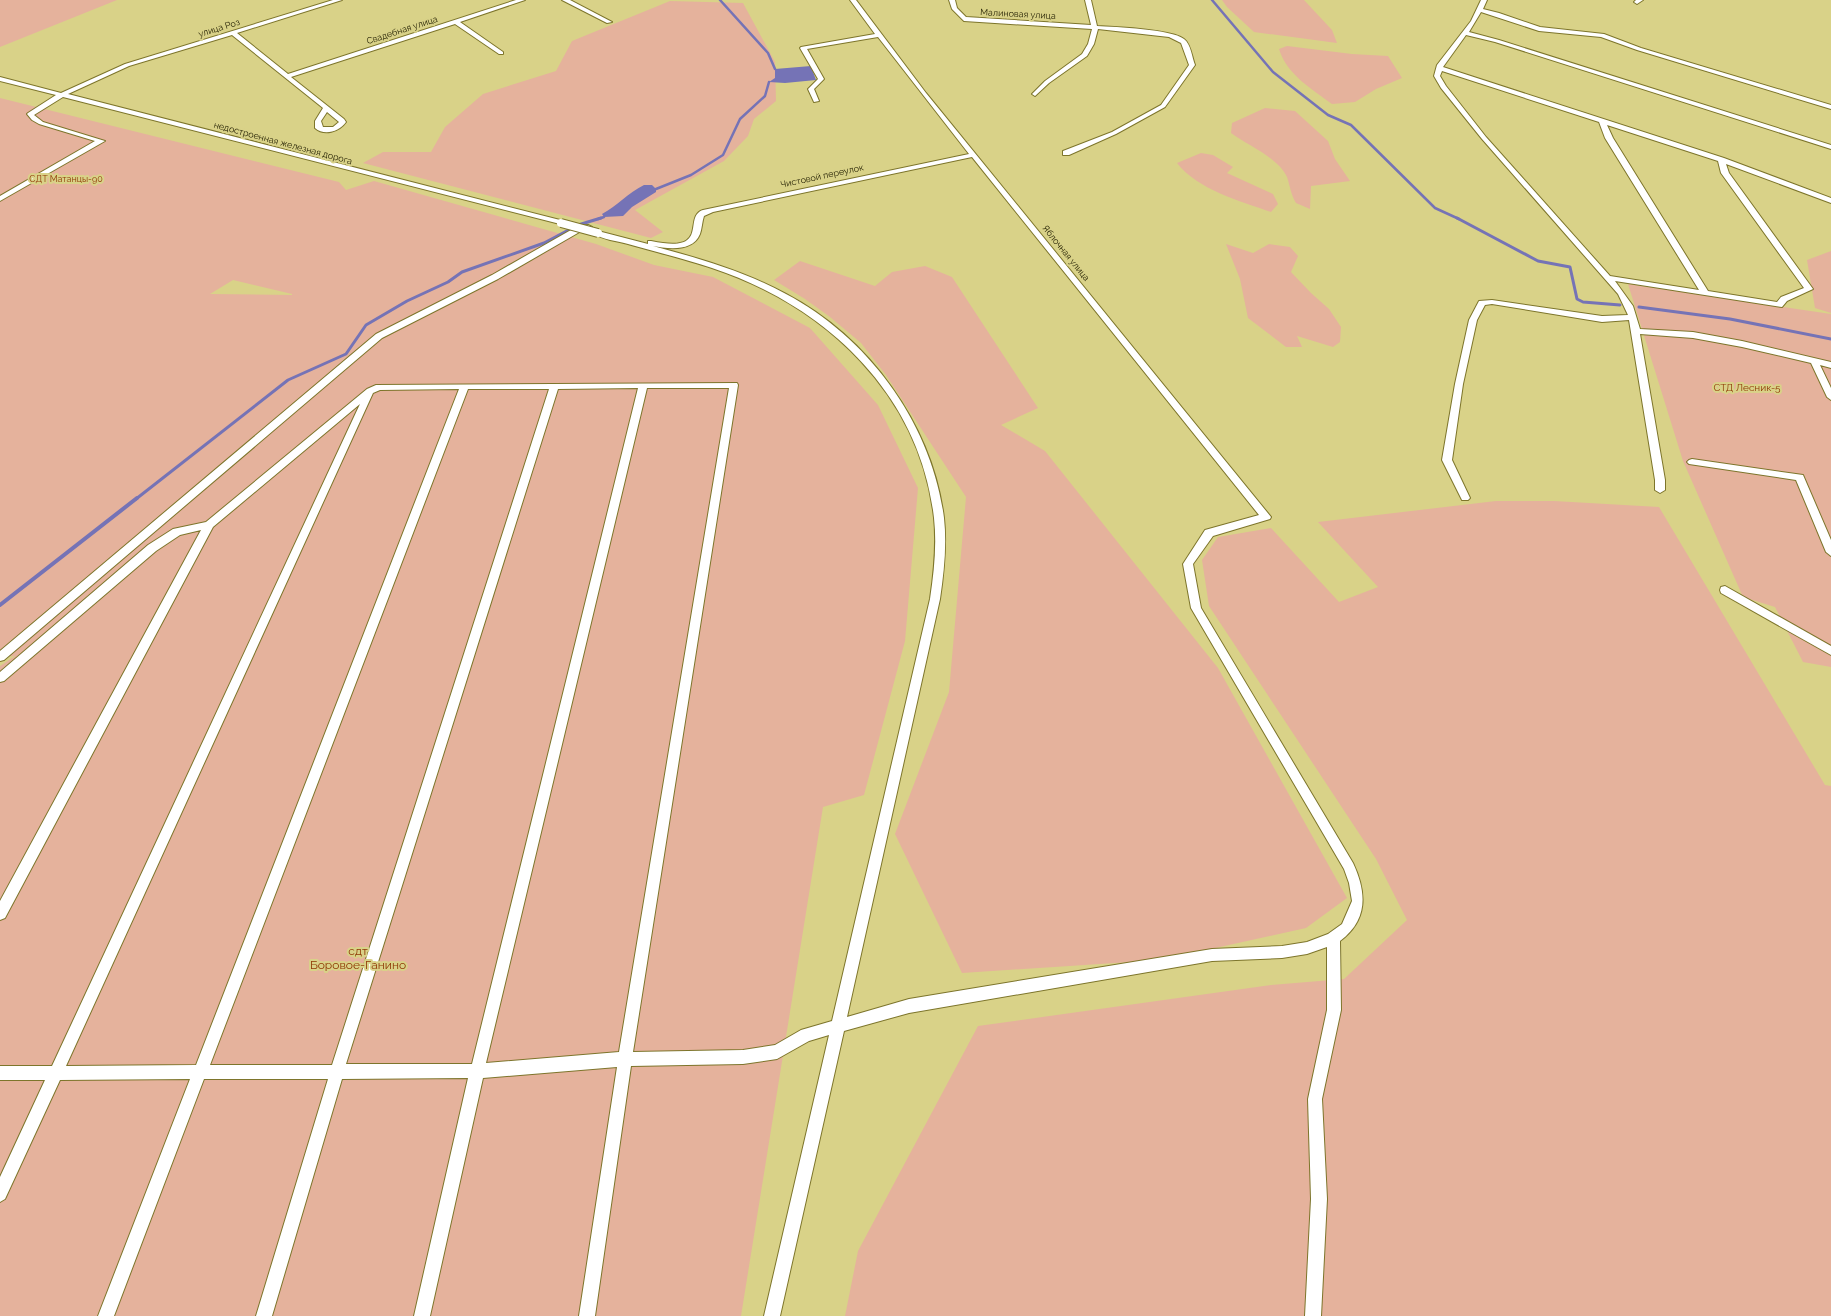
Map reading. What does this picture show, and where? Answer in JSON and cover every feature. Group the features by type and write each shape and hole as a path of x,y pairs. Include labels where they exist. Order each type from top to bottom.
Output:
{"street":[{"name":"улица Роз","path":"0,199 102,141 40,123 30,114 62,95 127,64 339,0"},
{"name":"Свадебная улица","path":"286,77 522,0"},
{"path":"565,0 609,22"},
{"name":"Яблочная улица","path":"853,0 924,94 1266,517 1209,533 1188,564 1196,608 1351,872 1355,883 1358,901 1347,928 1333,938"},
{"name":"Малиновая улица","path":"952,0 954,8 964,19 1095,28"},
{"path":"1035,94 1047,82 1085,55 1091,44 1095,28 1088,0"},
{"path":"1484,0 1474,21 1440,64 1437,76 1443,87 1484,138 1609,278 1625,299 1633,317 1660,480 1660,490"},
{"path":"1479,10 1497,14 1539,29 1602,35 1639,49 1831,107"},
{"path":"456,22 501,53"},
{"path":"1066,154 1114,133 1163,106 1192,65 1183,40 1178,37 1162,34 1095,28"},
{"path":"1464,32 1497,41 1831,147"},
{"path":"233,33 326,108"},
{"path":"816,100 811,89 821,79 803,48 880,35"},
{"path":"1440,68 1721,160 1831,201"},
{"name":"недостроенная железная дорога","path":"0,79 561,223 706,264 736,275 784,296 830,325 858,351 895,399 921,447 928,465 936,498 941,554 935,599 772,1316"},
{"path":"1602,121 1609,138 1706,293"},
{"name":"Чистовой переулок","path":"0,657 379,336 495,277 581,228 590,227 654,244 681,247 690,243 695,238 698,229 698,219 701,213 973,155"},
{"path":"1609,278 1779,306 1784,299 1809,289 1725,174 1721,160"},
{"path":"1465,498 1447,460 1459,384 1473,320 1482,303 1492,302 1602,319 1633,317"},
{"path":"1635,331 1693,335 1742,344 1831,365"},
{"path":"1814,361 1831,397"},
{"path":"0,914 209,525 370,391 379,387 734,385 625,1058 587,1316"},
{"path":"264,1316 338,1072 554,386"},
{"path":"422,1316 477,1070 643,386"},
{"path":"106,1316 198,1072 464,387"},
{"path":"0,1194 370,391"},
{"path":"1692,462 1800,477 1831,552"},
{"path":"0,678 152,548 177,532 209,525"},
{"path":"1725,590 1831,650"},
{"path":"0,1073 477,1070 625,1058 743,1057 777,1052 806,1035 910,1006 1212,955 1282,952 1307,948 1333,938 1334,1010 1315,1099 1320,1200 1313,1316"}],"green space":[{"path":"0,0 117,0 0,47"},
{"path":"1222,0 1304,0 1332,30 1337,43 1254,32 1227,7"},
{"path":"670,1 743,3 775,62 776,101 754,119 748,136 724,161 635,210 663,232 651,238 363,163 383,152 431,152 445,127 483,94 556,71 572,41"},
{"path":"1287,46 1352,54 1388,56 1402,78 1376,89 1355,102 1332,104 1294,74 1283,58 1279,49"},
{"name":"сдт Боровое-Ганино","path":"0,98 339,182 346,190 374,181 596,244 654,265 713,277 810,328 878,405 918,488 905,641 864,795 823,807 741,1316 0,1316 0,666 15,656 0,657","holes":["233,280 292,295 210,294"]},
{"path":"1265,108 1295,111 1328,141 1335,159 1350,181 1311,186 1310,209 1296,203 1283,170 1262,152 1231,133 1232,123"},
{"path":"1201,153 1213,155 1233,167 1227,173 1273,194 1278,204 1271,212 1220,194 1196,180 1177,163"},
{"path":"1226,244 1253,253 1269,244 1290,247 1298,256 1291,272 1329,309 1341,327 1340,342 1333,347 1297,336 1302,347 1286,347 1248,318 1240,279"},
{"path":"1831,251 1831,313 1815,308 1807,260"},
{"path":"800,261 875,286 892,272 925,266 952,277 1038,408 1001,425 1045,451 1218,668 1347,898 1306,928 1161,960 962,973 895,834 949,692 966,497 886,375 861,343 830,317 805,299 774,280"},
{"name":"СТД Лесник-5","path":"1628,284 1831,314 1831,667 1803,662 1775,607 1743,597 1683,461"},
{"path":"1496,501 1554,501 1659,507 1825,785 1831,786 1831,1316 845,1316 858,1251 978,1026 1271,985 1344,979 1407,920 1376,859 1209,606 1202,560 1218,537 1271,528 1339,602 1378,587 1318,522"}],"shaded area":[{"path":"811,66 816,80 785,83 769,82 775,78 775,69"},
{"path":"644,185 652,185 656,189 656,192 632,207 623,216 604,217 602,214"}],"waterway":[{"path":"720,0 768,53 775,69"},
{"path":"1212,0 1273,72 1328,115 1351,125 1435,208 1458,219"},
{"path":"656,189 691,175 723,155 740,119 765,96 769,82"},
{"path":"136,499 288,380 346,354 366,325 407,301 448,282 462,272 544,243 578,225 601,218"},
{"path":"1458,219 1538,261 1570,267 1577,299 1583,302 1620,305"},
{"path":"1639,307 1730,319 1831,339"},
{"path":"0,605 137,498"}],"park label":[{"name":"СДТ Матанцы-90","path":"66,179"}]}
